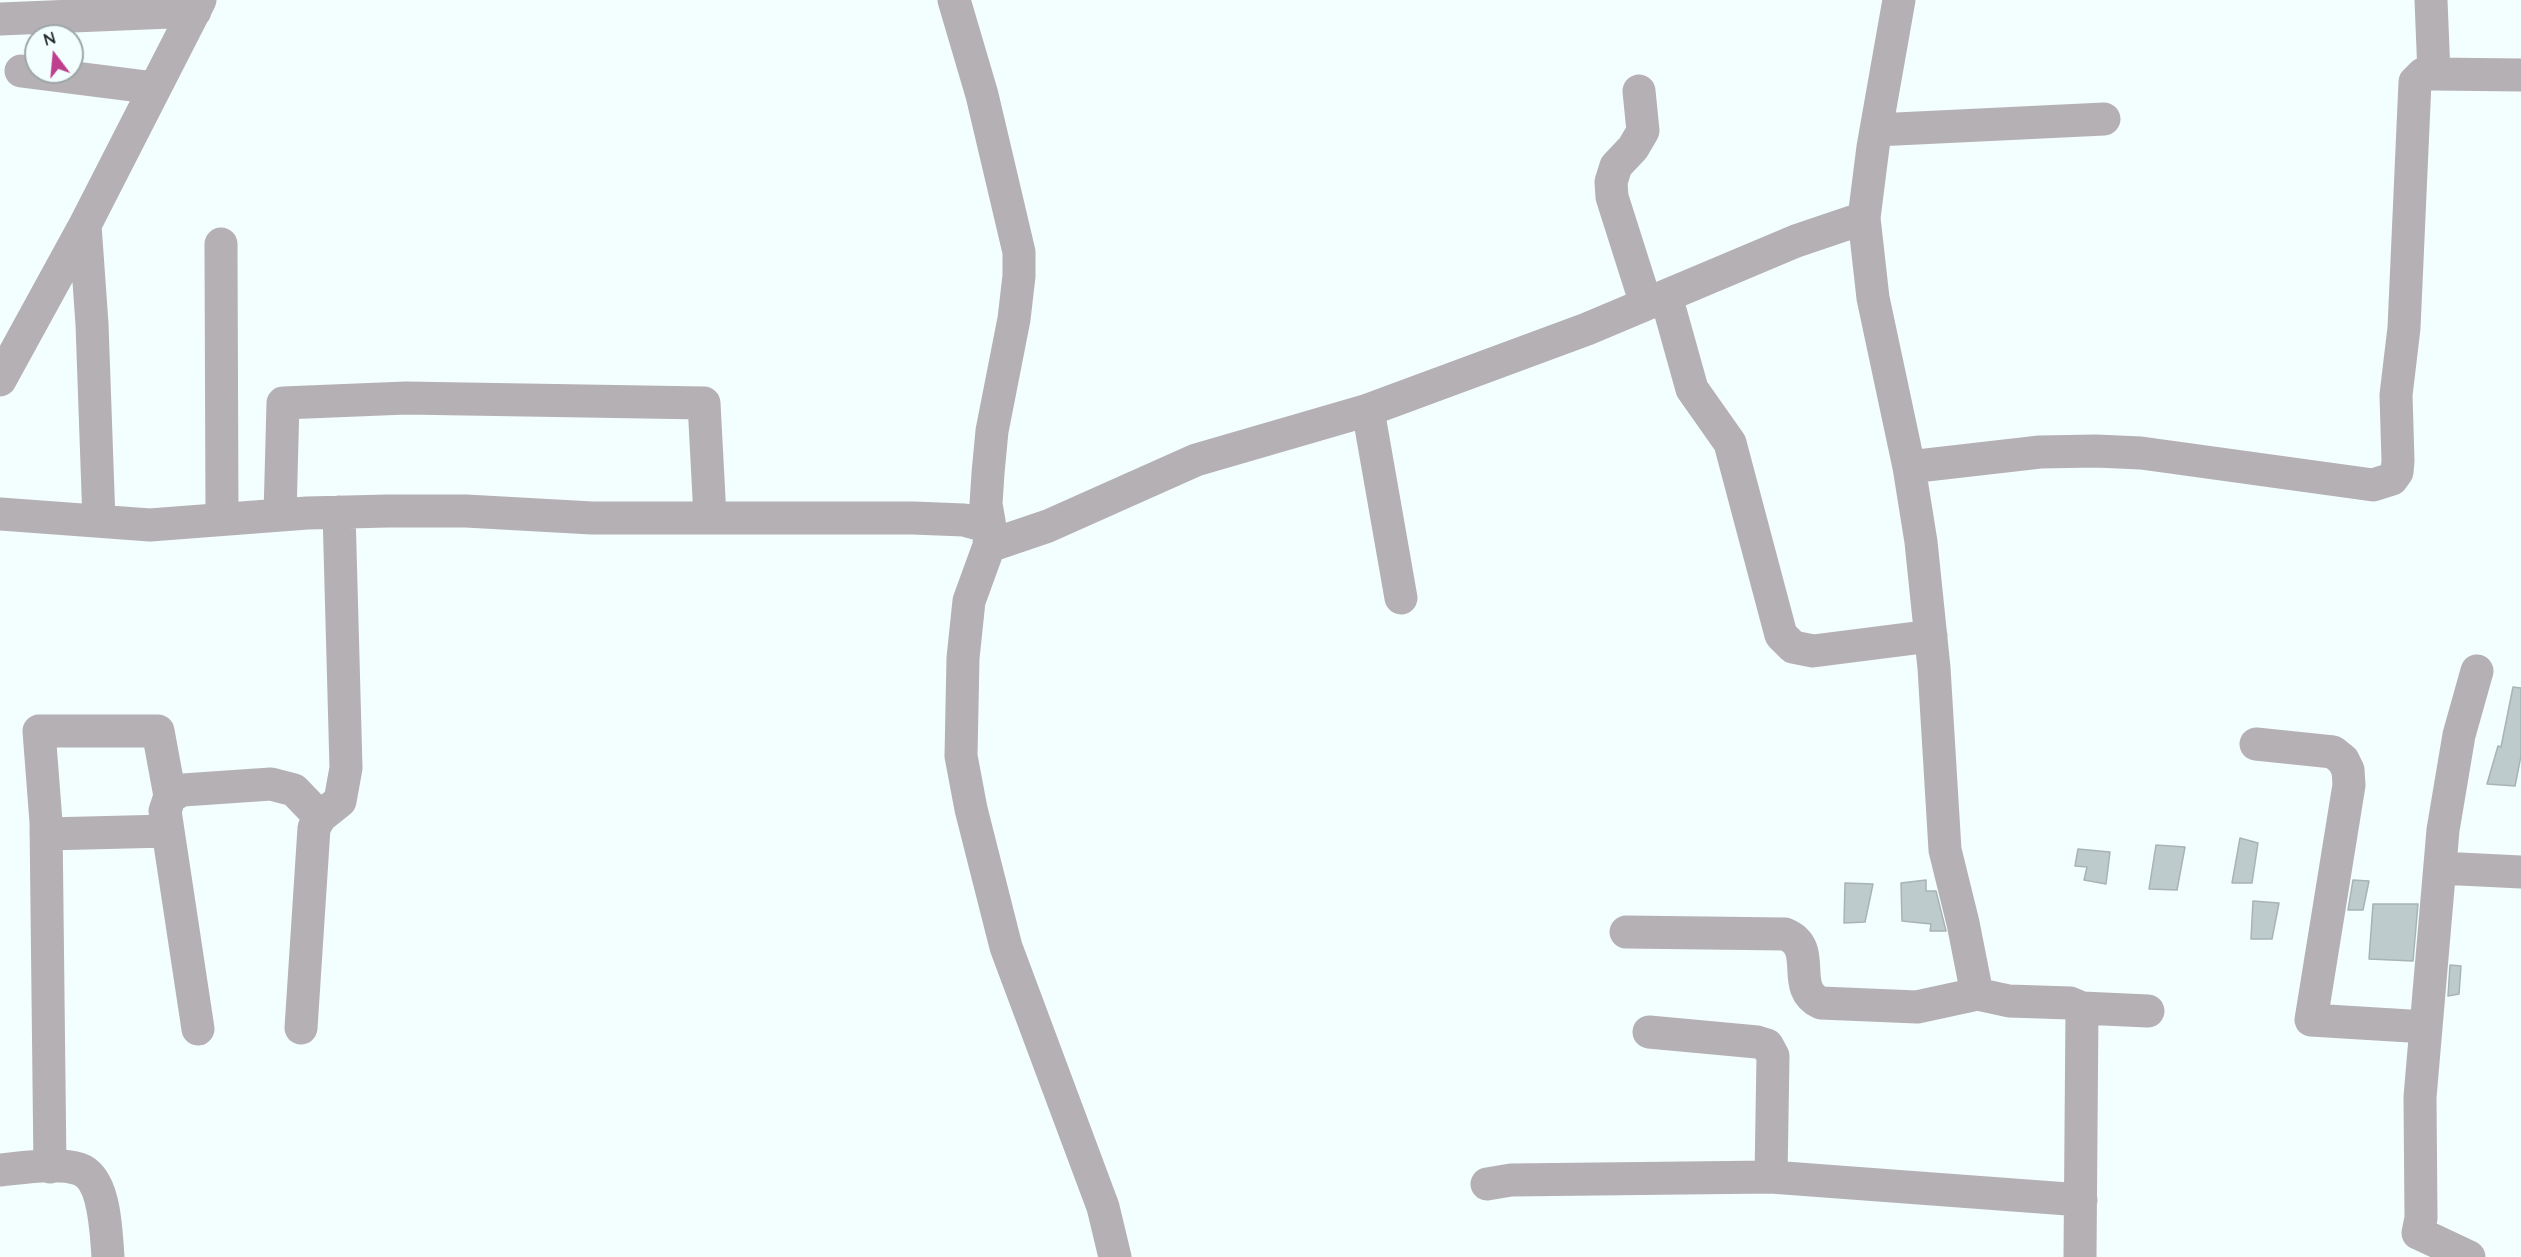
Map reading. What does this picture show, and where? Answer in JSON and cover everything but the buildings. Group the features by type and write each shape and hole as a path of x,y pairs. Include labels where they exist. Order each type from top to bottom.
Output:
{"street":[{"path":"954,0 988,117 1019,252 1014,320 1002,374 988,472 986,504 990,536 969,601 962,679 963,767 971,809 1006,947 1103,1207 1115,1257"},
{"path":"1899,0 1876,130 1864,218 1873,298 1909,467 1921,542 1931,636 1945,850 1977,994"},
{"path":"2432,0 2434,74"},
{"path":"0,19 198,5"},
{"path":"0,380 85,225 198,5"},
{"path":"21,71 155,88"},
{"path":"1909,467 2040,452 2096,451 2141,453 2373,484 2392,479 2397,472 2398,461 2396,395 2404,328 2415,82 2423,74 2521,75"},
{"path":"1639,91 1643,131 1633,148 1616,166 1611,182 1612,196 1692,389 1730,443 1781,635 1793,647 1812,651 1931,636"},
{"path":"1876,130 2103,119"},
{"path":"0,514 150,525 339,512 466,511 592,518 913,518 964,520 990,536 1048,526 1196,460 1368,410 1587,329 1796,241 1864,218"},
{"path":"85,225 92,324 99,521"},
{"path":"222,244 222,519"},
{"path":"280,515 284,403 406,398 704,403 710,517"},
{"path":"1368,410 1401,598"},
{"path":"301,1028 314,828 320,817 340,801 346,768 339,512"},
{"path":"2469,1257 2418,1233 2421,1218 2420,1097 2443,830 2459,735 2477,671"},
{"path":"50,1167 46,834 39,731 158,731 170,796 165,811 198,1029"},
{"path":"2256,744 2332,752 2343,760 2348,770 2349,785 2311,1020 2426,1027"},
{"path":"170,796 183,790 271,784 294,790 320,817"},
{"path":"46,834 168,831"},
{"path":"2440,868 2521,872"},
{"path":"1626,932 1785,934 1795,938 1804,958 1806,991 1811,999 1821,1003 1917,1007 1977,994 2009,1001 2070,1003 2082,1008 2148,1011"},
{"path":"2080,1257 2082,1008"},
{"path":"1649,1032 1757,1042 1767,1045 1773,1056 1771,1177"},
{"path":"0,1170 50,1167 80,1169 91,1178 103,1206 108,1257"},
{"path":"1487,1184 1511,1180 1771,1177 2081,1200"}]}
